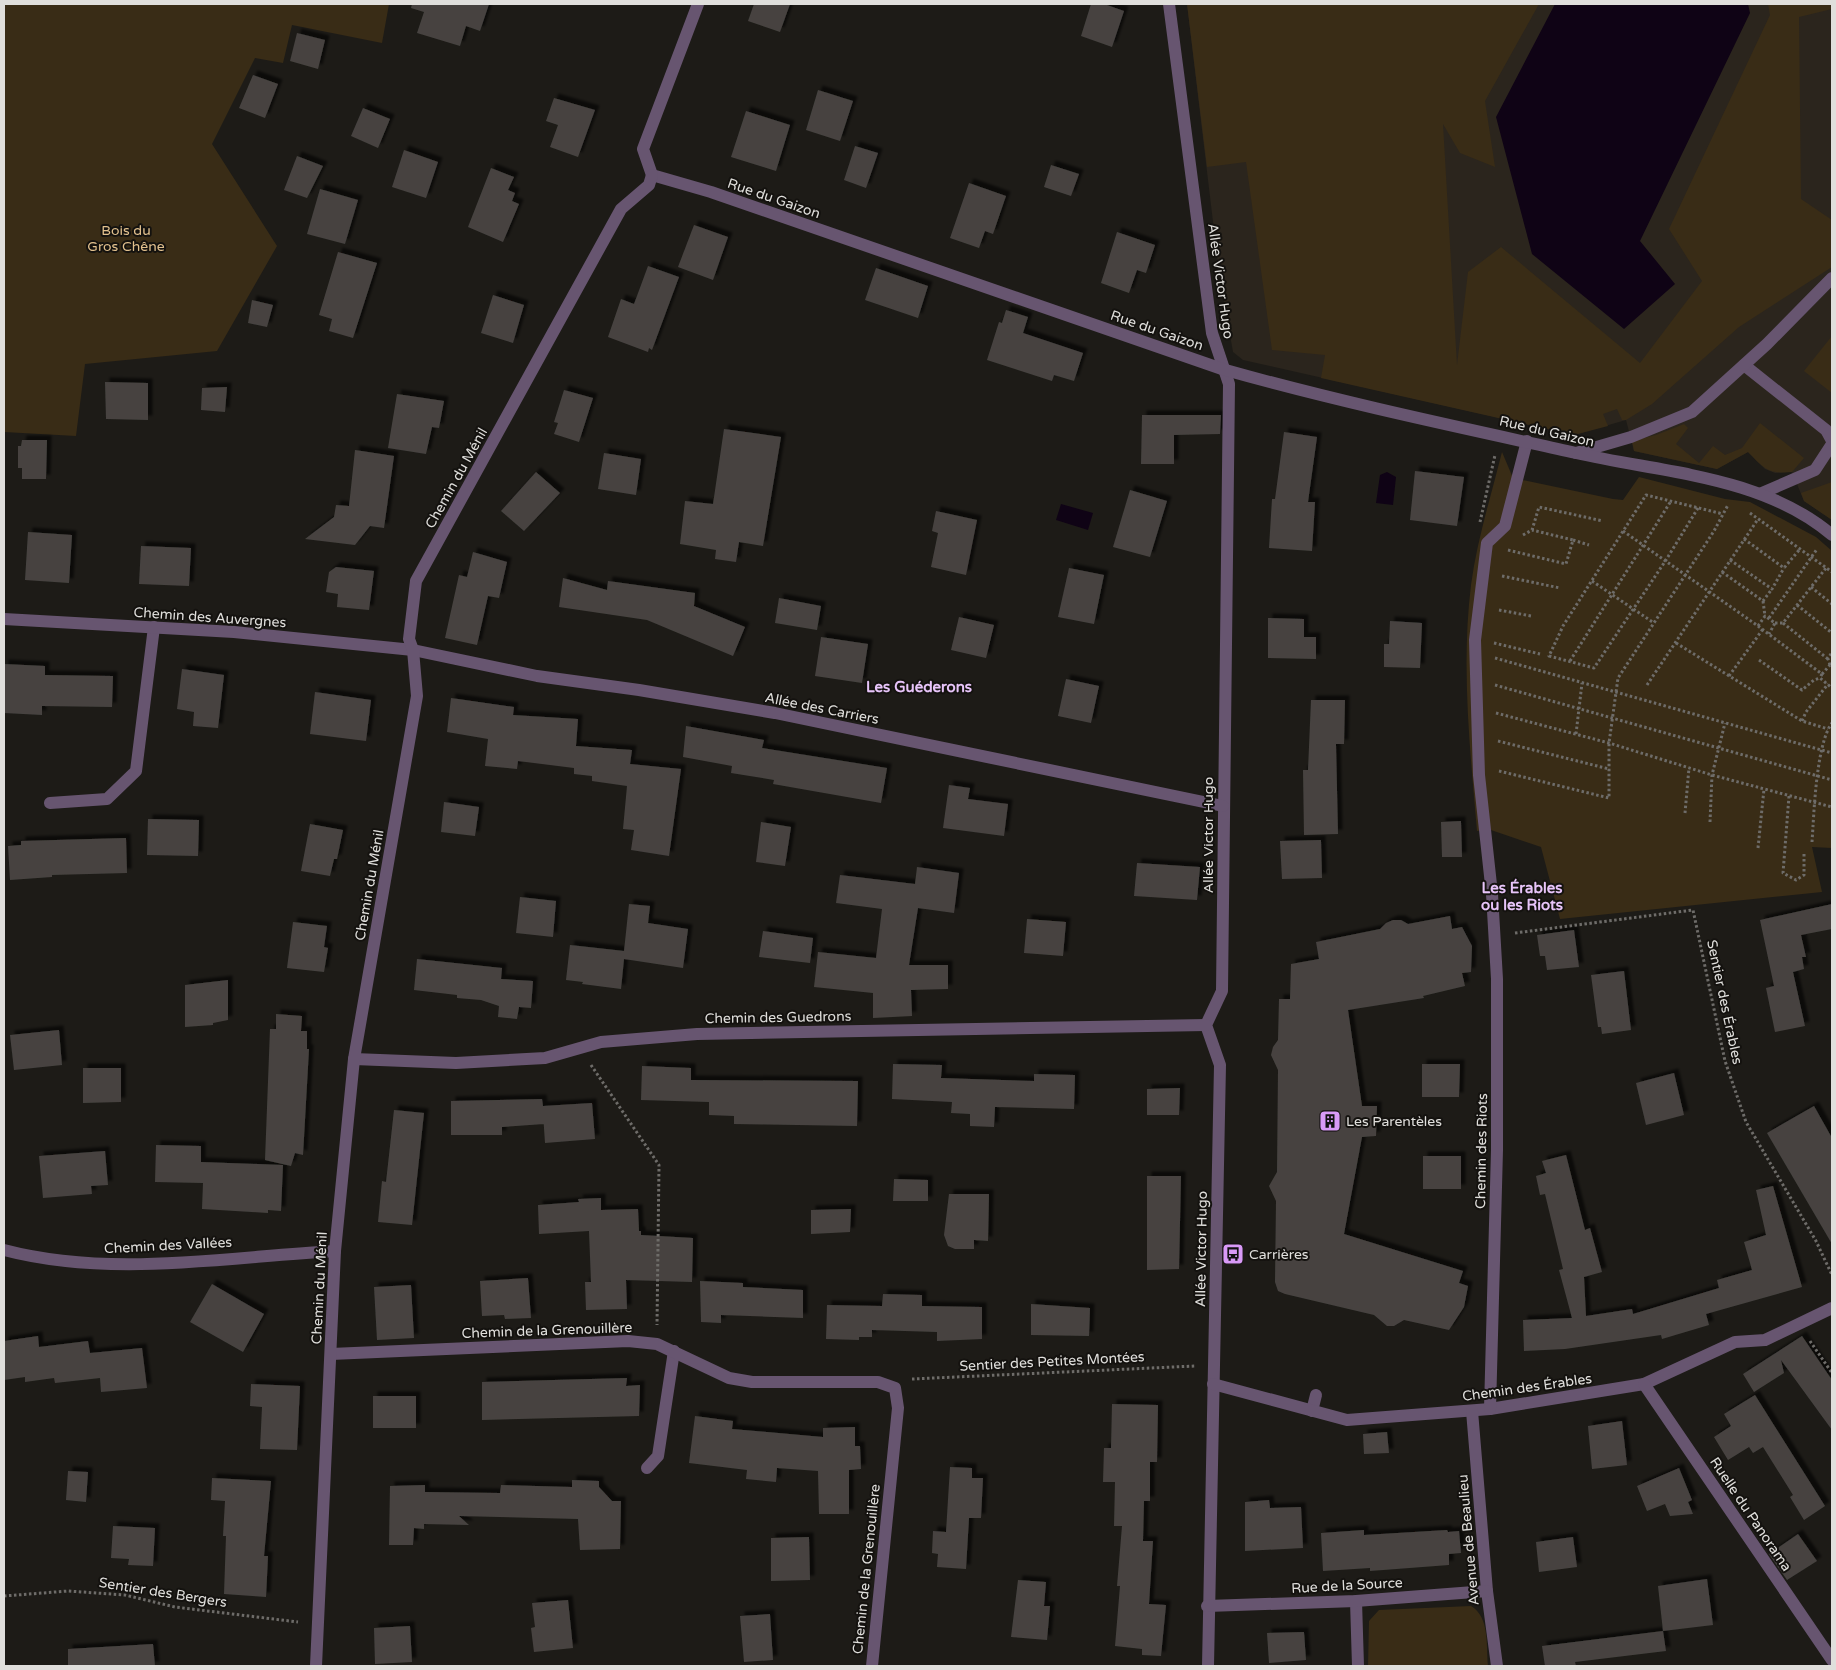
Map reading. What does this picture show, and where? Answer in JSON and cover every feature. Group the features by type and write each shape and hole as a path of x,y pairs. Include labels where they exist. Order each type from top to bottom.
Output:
{"street":[{"path":"652,175 643,149 698,4"},
{"name":"Allée Victor Hugo","path":"1170,4 1212,333 1222,369 1229,384 1222,991 1206,1025 1220,1065 1207,1606 1208,1666"},
{"name":"Rue du Gaizon","path":"652,175 711,192 1222,369 1287,387 1527,441 1576,454 1682,474 1762,493 1819,524 1830,533"},
{"name":"Chemin du Ménil","path":"316,1666 335,1251 354,1059 417,696 413,650 409,639 416,581 616,216 621,209 649,185 652,175"},
{"path":"1576,454 1631,437 1692,412 1744,365 1832,278"},
{"path":"1744,365 1826,430 1832,443 1815,470 1762,493"},
{"name":"Chemin des Riots","path":"1490,1409 1497,1141 1497,979 1492,894 1479,774 1475,640 1487,543 1505,526 1519,480 1527,441"},
{"name":"Chemin des Auvergnes","path":"4,619 234,632 413,650"},
{"path":"50,803 107,798 136,771 154,627"},
{"name":"Allée des Carriers","path":"413,650 537,676 775,713 1223,806"},
{"name":"Chemin des Guedrons","path":"354,1059 456,1064 545,1058 601,1042 697,1034 1206,1025"},
{"name":"Chemin des Vallées","path":"4,1250 37,1258 90,1264 136,1264 335,1251"},
{"name":"Chemin des Érables","path":"1213,1384 1347,1420 1490,1409 1644,1384 1735,1342 1765,1340 1832,1308"},
{"name":"Chemin de la Grenouillère","path":"331,1354 628,1341 657,1344 729,1378 745,1381 878,1382 895,1388 898,1408 872,1666"},
{"path":"647,1468 658,1456 674,1351"},
{"name":"Ruelle du Panorama","path":"1644,1384 1832,1660"},
{"path":"1312,1412 1316,1396"},
{"name":"Avenue de Beaulieu","path":"1472,1411 1496,1666"},
{"name":"Rue de la Source","path":"1207,1606 1356,1600 1488,1591"},
{"path":"1356,1600 1358,1666"}],"path":[{"path":"1698,508 1666,560 1594,668 1549,656 1563,626 1646,495 1723,514"},
{"path":"1496,770 1609,798 1609,742 1618,678 1685,576 1723,514 1729,500"},
{"path":"1570,662 1671,501"},
{"path":"1728,505 1737,508"},
{"path":"1520,537 1532,530 1539,508 1602,521"},
{"path":"1746,510 1832,572"},
{"path":"1647,685 1758,520"},
{"path":"1532,530 1589,545"},
{"path":"1623,531 1769,634 1821,676 1832,688"},
{"path":"1758,626 1767,617 1830,533"},
{"path":"1744,539 1784,568"},
{"path":"1508,544 1502,548 1566,564 1573,540"},
{"path":"1763,601 1784,568 1800,549"},
{"path":"1730,560 1772,589"},
{"path":"1782,623 1826,568"},
{"path":"1722,572 1763,601 1767,617 1775,623 1782,623 1828,659 1831,666 1802,690 1759,660"},
{"path":"1497,574 1560,588"},
{"path":"1592,581 1654,623"},
{"path":"1811,587 1832,604"},
{"path":"1797,605 1832,633"},
{"path":"1491,608 1531,616"},
{"path":"1769,634 1775,623"},
{"path":"1728,676 1762,630"},
{"path":"1491,634 1491,650"},
{"path":"1491,643 1540,654"},
{"path":"1676,643 1802,721 1828,729"},
{"path":"1828,659 1832,652"},
{"path":"1490,657 1832,753"},
{"path":"1576,734 1582,683"},
{"path":"1490,684 1832,780"},
{"path":"1802,721 1806,712 1828,684"},
{"path":"1493,712 1609,742 1712,775 1832,807"},
{"path":"1710,822 1712,775 1726,723"},
{"path":"1812,842 1822,750 1828,729 1832,724"},
{"path":"1492,739 1609,769"},
{"path":"1685,813 1689,768"},
{"path":"1758,848 1764,789"},
{"path":"1789,796 1783,872 1796,880 1804,875 1804,853"},
{"name":"Sentier des Érables","path":"1494,936 1693,910 1725,1062 1746,1122 1816,1241 1832,1275"},
{"path":"580,1048 659,1165 657,1344"},
{"path":"1798,1325 1832,1373"},
{"name":"Sentier des Petites Montées","path":"895,1388 906,1379 1213,1365"},
{"name":"Sentier des Bergers","path":"4,1596 68,1591 125,1595 175,1607 318,1624"}],"shaded area":[{"path":"1187,4 1832,4 1832,520 1804,501 1792,472 1775,473 1765,469 1748,452 1717,469 1634,451 1626,420 1574,435 1243,360 1233,352 1219,272"},
{"path":"1555,4 1748,4 1750,13 1640,241 1675,284 1624,329 1532,254 1496,117"},
{"path":"1387,472 1396,477 1393,505 1376,503 1380,475"},
{"path":"1061,504 1093,513 1088,530 1056,520"}],"green space":[{"name":"Bois du Gros Chêne","path":"4,4 389,4 382,43 292,25 283,63 255,58 212,144 277,246 217,351 85,364 76,436 4,432"},
{"path":"1187,4 1539,4 1485,101 1495,167 1460,153 1443,124 1457,365 1468,272 1501,247 1640,363 1702,281 1669,229 1770,15 1768,4 1832,4 1832,9 1799,17 1801,199 1832,220 1832,267 1739,327 1652,404 1626,420 1622,420 1617,409 1603,414 1608,426 1574,435 1321,378 1325,355 1272,350 1246,162 1207,167"},
{"path":"1832,336 1832,393 1804,371"},
{"path":"1760,423 1804,458 1792,472 1777,472 1767,469 1748,452 1717,469 1634,451 1632,441 1656,435 1684,424 1688,428 1676,444 1699,463 1713,446 1725,455 1742,448"},
{"path":"1502,452 1513,478 1613,499 1623,500 1639,477 1725,499 1750,502 1816,537 1832,551 1832,848 1812,847 1822,892 1560,919 1541,847 1491,830 1477,831 1468,708 1468,616 1477,551"},
{"path":"1832,482 1832,520 1804,501 1801,493"},
{"path":"1471,1606 1477,1611 1484,1625 1488,1666 1368,1666 1369,1621 1379,1610"}],"building":[{"path":"412,4 489,4 480,31 466,26 460,46 417,33 424,12 411,8"},
{"path":"754,4 790,4 780,32 748,21"},
{"path":"1091,4 1104,4 1124,11 1112,47 1081,36"},
{"path":"297,33 325,40 318,69 290,61"},
{"path":"253,75 278,84 265,118 239,108"},
{"path":"818,90 853,101 840,141 806,130"},
{"path":"554,98 595,110 578,157 550,147 558,125 546,121"},
{"path":"363,108 390,119 378,148 351,136"},
{"path":"746,111 790,125 776,171 731,157"},
{"path":"855,146 878,153 866,188 844,180"},
{"path":"404,150 438,162 426,198 392,187"},
{"path":"297,156 323,166 307,198 284,190"},
{"path":"1051,165 1079,174 1071,196 1044,187"},
{"path":"491,168 514,177 508,190 515,193 512,201 519,204 503,242 468,227"},
{"path":"969,183 1006,196 993,234 985,231 979,248 950,238"},
{"path":"320,189 358,200 345,244 307,234"},
{"path":"694,225 728,237 713,280 678,267"},
{"path":"1117,232 1155,245 1146,273 1137,270 1129,293 1101,283"},
{"path":"338,252 377,263 353,338 329,331 332,319 319,315"},
{"path":"648,266 679,277 652,350 649,348 648,352 608,337 621,299 634,304"},
{"path":"876,268 928,286 918,318 865,300"},
{"path":"493,295 524,305 513,343 481,333"},
{"path":"252,300 273,305 267,327 248,323"},
{"path":"1006,310 1028,317 1023,333 1083,353 1074,381 1054,375 1052,381 987,360 999,322 1002,323"},
{"path":"105,382 148,383 148,420 106,419"},
{"path":"227,387 225,412 201,410 202,388"},
{"path":"564,390 593,398 579,442 554,434 558,423 554,422"},
{"path":"397,394 444,401 439,428 432,427 426,454 388,448"},
{"path":"1142,415 1221,415 1220,434 1174,435 1174,464 1141,464"},
{"path":"724,429 781,437 763,546 739,542 736,562 715,559 716,550 680,544 685,501 713,504"},
{"path":"1284,432 1317,437 1308,502 1315,502 1312,551 1269,548 1272,499 1275,499"},
{"path":"22,440 47,440 46,479 22,479 22,468 18,468 18,446 21,446"},
{"path":"355,450 394,456 384,528 370,526 355,545 305,539 334,517 336,505 349,506"},
{"path":"604,453 641,459 636,495 598,489"},
{"path":"1415,471 1464,477 1457,526 1410,520"},
{"path":"536,472 560,493 524,531 501,511"},
{"path":"1130,490 1167,501 1150,557 1113,547"},
{"path":"936,511 977,520 966,575 931,567 938,533 932,531"},
{"path":"28,532 72,535 69,583 25,580"},
{"path":"141,546 191,548 189,586 139,584"},
{"path":"473,552 507,562 499,598 488,596 477,645 445,638 459,575 467,577"},
{"path":"336,567 374,571 369,610 337,607 338,594 326,592 329,572"},
{"path":"1069,568 1104,575 1094,624 1058,617"},
{"path":"563,578 607,590 608,581 695,593 694,606 745,627 733,656 647,620 559,607"},
{"path":"779,598 821,606 817,630 775,623"},
{"path":"959,617 994,625 986,658 951,650"},
{"path":"1268,618 1304,619 1304,637 1316,637 1316,659 1268,658"},
{"path":"1390,621 1422,623 1420,668 1384,667 1384,644 1389,644"},
{"path":"821,637 868,644 862,683 815,676"},
{"path":"4,664 45,666 45,675 113,676 112,707 42,706 42,715 4,713"},
{"path":"182,669 224,675 218,728 193,726 194,712 177,709"},
{"path":"1066,679 1099,686 1091,723 1058,716"},
{"path":"315,692 371,700 366,741 310,734"},
{"path":"451,698 514,707 513,715 578,719 576,746 632,750 630,764 681,769 669,856 631,850 634,830 623,829 627,786 592,781 592,776 574,774 574,768 518,761 517,769 485,766 488,739 447,732"},
{"path":"1311,700 1345,700 1344,744 1336,744 1338,834 1304,835 1303,770 1308,770"},
{"path":"686,726 764,740 762,748 887,768 881,803 773,784 774,780 731,773 732,766 683,757"},
{"path":"949,785 970,788 968,799 1008,804 1004,836 943,828"},
{"path":"444,802 479,807 475,836 441,832"},
{"path":"148,819 199,820 198,856 147,855"},
{"path":"1461,821 1462,857 1442,857 1441,822"},
{"path":"761,822 791,827 785,866 756,862"},
{"path":"310,824 343,830 337,859 334,859 330,876 301,871"},
{"path":"126,838 127,873 52,875 52,877 10,880 8,846 21,845 21,841"},
{"path":"1321,840 1322,878 1282,879 1280,841"},
{"path":"1137,863 1200,867 1197,900 1134,896"},
{"path":"917,867 959,873 954,913 918,908 909,965 948,965 948,989 911,990 912,1016 873,1018 873,993 814,987 818,952 876,958 882,909 836,903 840,875 915,884"},
{"path":"520,897 556,901 553,937 516,933"},
{"path":"629,904 650,906 648,923 688,929 683,968 624,959 621,989 566,980 570,945 624,951"},
{"path":"1832,904 1832,929 1801,935 1806,957 1802,957 1804,969 1793,972 1805,1026 1775,1032 1766,988 1774,986 1760,920"},
{"name":"Les Parentèles","path":"1450,916 1452,929 1462,927 1472,946 1471,972 1462,973 1465,986 1423,996 1424,998 1348,1010 1362,1106 1377,1106 1376,1136 1362,1137 1344,1234 1463,1271 1459,1283 1468,1286 1464,1307 1449,1330 1404,1320 1394,1326 1387,1326 1374,1315 1285,1294 1278,1291 1275,1282 1276,1201 1269,1186 1277,1172 1278,1070 1271,1055 1273,1047 1278,1040 1279,999 1290,999 1291,964 1319,959 1316,942 1380,929 1386,923 1393,920 1401,920 1408,924"},
{"path":"1027,919 1066,922 1063,956 1024,953"},
{"path":"293,922 327,926 324,947 328,948 324,972 287,968"},
{"path":"1574,930 1579,967 1547,970 1545,956 1540,956 1537,935"},
{"path":"763,931 813,938 810,963 759,957"},
{"path":"417,959 502,968 501,979 533,981 531,1008 519,1007 517,1019 498,1017 499,1006 481,1000 457,998 457,995 414,990"},
{"path":"1624,971 1631,1030 1602,1034 1601,1027 1598,1027 1591,975"},
{"path":"228,980 228,1020 213,1023 213,1025 185,1027 185,985"},
{"path":"276,1014 302,1016 301,1031 307,1031 307,1049 309,1049 303,1155 295,1153 291,1166 265,1160 270,1029 276,1029"},
{"path":"59,1030 62,1065 14,1070 10,1035"},
{"path":"893,1064 942,1065 941,1078 1034,1081 1034,1074 1075,1075 1074,1109 995,1107 994,1127 970,1126 970,1114 951,1113 952,1102 892,1099"},
{"path":"1422,1064 1460,1064 1459,1097 1422,1097"},
{"path":"642,1066 691,1068 691,1080 858,1081 857,1126 734,1124 734,1116 709,1115 709,1102 641,1100"},
{"path":"83,1068 121,1068 121,1102 83,1103"},
{"path":"1674,1073 1684,1115 1646,1125 1636,1083"},
{"path":"1180,1088 1179,1115 1147,1115 1147,1089"},
{"path":"542,1099 543,1106 592,1103 595,1139 545,1143 544,1124 502,1127 502,1135 451,1135 451,1101"},
{"path":"1814,1106 1832,1138 1832,1244 1767,1133"},
{"path":"394,1110 424,1113 412,1225 378,1222 382,1181 386,1182"},
{"path":"156,1145 201,1146 201,1162 283,1165 281,1211 268,1210 268,1213 202,1209 203,1183 155,1182"},
{"path":"105,1151 108,1185 91,1186 92,1194 43,1198 39,1156"},
{"path":"1566,1155 1585,1230 1590,1228 1602,1272 1584,1277 1586,1316 1632,1309 1633,1314 1719,1288 1717,1280 1752,1270 1744,1242 1766,1235 1756,1190 1773,1186 1802,1287 1706,1314 1709,1325 1662,1339 1661,1335 1565,1349 1524,1351 1523,1320 1572,1318 1559,1270 1563,1269 1545,1194 1540,1195 1536,1176 1546,1173 1542,1161"},
{"path":"1423,1156 1461,1156 1461,1189 1423,1189"},
{"path":"1147,1176 1181,1176 1179,1269 1147,1270"},
{"path":"894,1179 928,1180 928,1201 893,1201"},
{"path":"949,1194 989,1194 988,1241 974,1240 974,1249 955,1249 948,1246 944,1235"},
{"path":"601,1198 601,1210 638,1209 639,1231 641,1231 641,1235 693,1238 692,1282 626,1280 627,1309 586,1310 585,1282 591,1282 589,1231 539,1234 538,1205 579,1202 578,1199"},
{"path":"851,1209 850,1232 811,1234 811,1210"},
{"path":"528,1278 531,1318 505,1319 504,1315 482,1316 480,1281"},
{"path":"700,1281 743,1283 743,1287 803,1290 803,1318 721,1315 721,1323 701,1322"},
{"path":"212,1284 264,1314 243,1352 190,1322"},
{"path":"411,1285 414,1338 377,1340 374,1287"},
{"path":"883,1294 922,1295 922,1306 982,1307 982,1339 937,1341 937,1332 872,1330 872,1337 859,1337 859,1340 826,1339 827,1305 882,1306"},
{"path":"1031,1304 1090,1308 1089,1336 1031,1335"},
{"path":"38,1336 39,1347 88,1341 90,1353 142,1348 147,1388 101,1392 100,1378 55,1383 54,1378 25,1382 25,1377 4,1380 4,1341"},
{"path":"1802,1336 1832,1380 1832,1430 1781,1360 1784,1373 1754,1392 1743,1374"},
{"path":"627,1378 626,1386 640,1385 639,1416 482,1420 482,1382"},
{"path":"251,1384 300,1386 297,1450 260,1449 262,1407 250,1406"},
{"path":"1755,1395 1825,1506 1804,1520 1790,1497 1793,1495 1763,1447 1753,1453 1749,1447 1728,1460 1714,1437 1731,1426 1724,1414"},
{"path":"373,1396 416,1396 416,1428 373,1428"},
{"path":"1112,1404 1158,1405 1157,1462 1150,1462 1150,1501 1144,1501 1143,1541 1153,1541 1149,1604 1166,1605 1161,1656 1142,1655 1142,1649 1115,1646 1122,1526 1114,1526 1115,1482 1103,1482 1104,1448 1111,1448"},
{"path":"695,1416 733,1421 732,1429 823,1437 823,1428 855,1427 855,1446 860,1446 861,1469 849,1470 849,1514 819,1514 818,1471 777,1468 776,1482 746,1479 747,1470 689,1463"},
{"path":"1622,1421 1627,1465 1592,1469 1588,1426"},
{"path":"1387,1432 1389,1453 1364,1454 1363,1434"},
{"path":"950,1467 972,1468 972,1478 983,1478 981,1518 969,1518 966,1569 937,1567 938,1554 932,1553 933,1531 946,1532"},
{"path":"1679,1468 1692,1500 1688,1502 1693,1514 1670,1516 1665,1504 1647,1511 1637,1486"},
{"path":"68,1471 88,1472 86,1502 66,1500"},
{"path":"212,1478 271,1481 264,1556 268,1556 266,1597 224,1594 226,1536 223,1536 225,1501 211,1500"},
{"path":"572,1480 599,1481 599,1487 612,1501 621,1501 620,1549 580,1550 578,1519 459,1516 469,1525 424,1524 424,1529 414,1528 413,1545 389,1545 390,1486 425,1485 425,1492 500,1493 501,1485 572,1487"},
{"path":"1269,1500 1270,1508 1301,1507 1303,1548 1245,1551 1245,1502"},
{"path":"113,1526 155,1528 153,1566 128,1565 129,1559 111,1558"},
{"path":"1364,1530 1364,1535 1447,1530 1448,1532 1459,1531 1461,1553 1449,1554 1449,1565 1370,1571 1370,1568 1323,1571 1321,1533"},
{"path":"1798,1534 1817,1561 1787,1580 1769,1554"},
{"path":"809,1537 810,1580 771,1581 771,1538"},
{"path":"1573,1537 1577,1567 1539,1572 1536,1542"},
{"path":"1707,1579 1713,1625 1663,1631 1658,1586"},
{"path":"1018,1580 1046,1582 1044,1606 1050,1606 1047,1640 1011,1637"},
{"path":"568,1600 573,1648 534,1652 531,1628 535,1627 532,1603"},
{"path":"770,1614 773,1660 744,1662 740,1616"},
{"path":"410,1626 412,1662 375,1664 374,1628"},
{"path":"1663,1631 1666,1651 1575,1662 1576,1666 1545,1666 1542,1646"},
{"path":"1304,1632 1306,1660 1269,1663 1267,1633"},
{"path":"153,1644 155,1666 68,1666 68,1649"}],"place":[{"name":"Les Parentèles","path":"1330,1121"},
{"name":"Carrières","path":"1233,1254"}],"district":[{"name":"Les Guéderons","path":"919,687"},
{"name":"Les Érables ou les Riots","path":"1522,896"}]}
